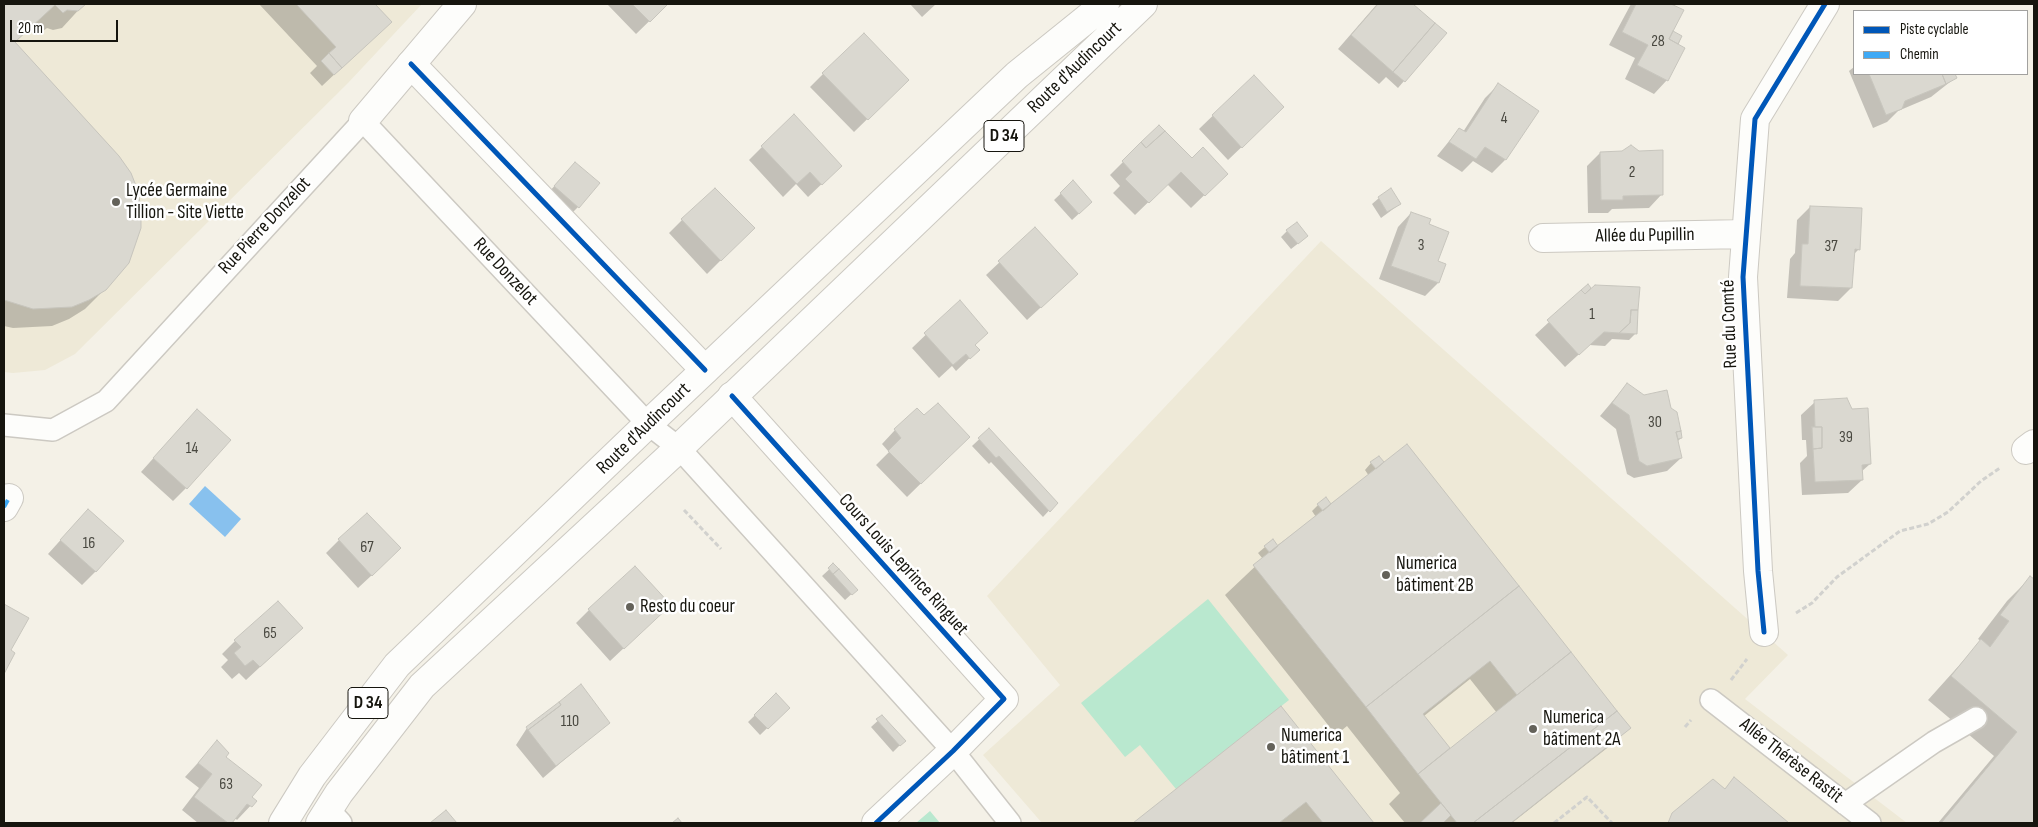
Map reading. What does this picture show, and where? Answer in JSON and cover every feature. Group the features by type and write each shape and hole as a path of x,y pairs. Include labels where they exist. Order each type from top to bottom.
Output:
{"main road":[{"name":"Route d'Audincourt","path":"283,823 312,776 397,665 648,424 1017,75 1105,4"},
{"name":"Route d'Audincourt","path":"329,819 422,686 679,448 1143,4"},
{"name":"Rue du Comté","path":"1764,632 1758,571 1743,277 1755,119 1825,4"},
{"name":"Rue Pierre Donzelot","path":"363,121 411,64 455,6"},
{"path":"411,64 732,396"},
{"name":"Allée du Pupillin","path":"1543,238 1746,234"},
{"name":"Cours Louis Leprince Ringuet","path":"732,396 1004,699 953,751"},
{"path":"876,823 953,751"}],"lane":[{"name":"Rue Donzelot","path":"363,121 648,424"},
{"name":"Rue Pierre Donzelot","path":"4,424 53,430 106,401 363,121"},
{"path":"648,424 679,448 953,751 1010,823"},
{"name":"Allée Thérèse Rastit","path":"1711,700 1870,823"},
{"path":"1846,804 1934,742 1976,718"}],"path":[{"path":"1837,577 1900,531 1928,524 1948,512 1981,481 2030,447"},
{"path":"684,510 721,549"},
{"path":"1554,823 1587,797 1612,823"}],"shaded area":[{"name":"Lycée Germaine Tillion - Site Viette","path":"4,4 422,4 348,83 75,354 45,370 13,373 4,372"},
{"path":"1321,241 1788,655 1745,699 1907,823 1042,823 983,755 1060,685 987,596"}],"green space":[{"path":"1208,599 1289,700 1176,789 1140,745 1125,757 1081,703"},
{"path":"930,811 940,823 916,823"}],"water":[{"path":"205,486 241,519 225,537 189,504"}],"building":[{"path":"4,4 86,4 78,11 67,10 63,13 55,5 15,42 119,156 131,173 138,191 141,209 141,228 129,263 106,290 72,307 33,309 4,300"},
{"path":"296,4 375,4 392,22 342,68 329,53 336,47"},
{"path":"632,4 668,4 650,22"},
{"path":"1378,4 1413,4 1435,23 1393,72 1351,35"},
{"path":"1636,4 1671,4 1684,10 1669,39 1685,48 1668,81 1637,65 1648,45 1622,32"},
{"path":"1435,23 1447,33 1405,82 1393,72"},
{"path":"1673,31 1682,36 1678,44 1669,39"},
{"path":"864,33 909,80 868,120 822,73"},
{"path":"329,53 342,68 334,75 321,61"},
{"path":"1254,75 1284,107 1242,148 1212,115"},
{"path":"1869,75 1942,75 1946,84 1905,101 1902,109 1886,115"},
{"path":"1942,75 1956,75 1957,78 1946,84"},
{"path":"1498,83 1539,111 1506,160 1485,147 1476,159 1449,142 1459,128 1466,132"},
{"path":"794,114 842,166 822,185 810,172 797,184 761,146"},
{"path":"1159,125 1165,131 1146,148 1141,142"},
{"path":"1165,131 1192,158 1203,147 1228,174 1205,196 1181,172 1149,203 1125,179 1132,172 1122,161 1141,142 1146,148"},
{"path":"1631,145 1639,151 1663,150 1663,195 1623,196 1623,200 1601,200 1600,152 1622,151"},
{"path":"575,162 600,183 579,208 554,186"},
{"path":"1073,180 1092,202 1079,214 1060,193"},
{"path":"715,188 755,228 721,261 681,219"},
{"path":"1391,188 1401,204 1387,212 1378,197"},
{"path":"1810,206 1862,208 1860,250 1855,249 1852,288 1800,286 1802,244 1808,244"},
{"path":"1411,212 1431,219 1429,224 1449,232 1438,261 1446,264 1439,283 1391,266"},
{"path":"1297,222 1308,236 1298,244 1286,230"},
{"path":"1035,227 1078,274 1041,308 998,261"},
{"path":"1588,284 1591,288 1585,294 1581,290"},
{"path":"1595,285 1640,287 1638,310 1631,310 1630,323 1619,333 1604,332 1579,355 1547,320 1581,290 1585,294"},
{"path":"960,300 988,333 975,345 980,350 970,359 966,354 953,365 924,333"},
{"path":"1631,310 1638,310 1637,334 1619,333 1630,323"},
{"path":"1627,383 1644,395 1667,390 1671,408 1677,412 1681,431 1676,432 1682,458 1647,466 1639,461 1629,415 1612,403"},
{"path":"1847,398 1852,409 1868,408 1871,464 1862,465 1863,480 1815,482 1813,449 1822,448 1822,427 1815,427 1814,400"},
{"path":"938,403 970,437 921,484 888,451 901,438 894,429 917,408 924,415"},
{"path":"197,409 231,440 187,489 153,458"},
{"path":"1812,427 1822,427 1822,448 1813,449"},
{"path":"989,428 1058,503 1050,512 999,456 996,458 978,438"},
{"path":"1681,431 1682,438 1678,439 1676,432"},
{"name":"Numerica bâtiment 2B","path":"1407,444 1519,586 1366,707 1253,565"},
{"path":"1379,456 1384,462 1376,469 1370,462"},
{"path":"1326,497 1331,504 1323,511 1317,504"},
{"path":"88,509 124,541 96,572 60,540"},
{"path":"367,513 401,548 372,576 338,539"},
{"path":"1273,539 1278,546 1270,553 1264,546"},
{"path":"833,563 839,569 833,574 828,568"},
{"name":"Resto du coeur","path":"635,566 671,605 624,649 588,609"},
{"path":"839,569 858,590 852,595 833,574"},
{"path":"2030,576 2034,579 2034,823 1944,823 1942,822 2017,732 1951,676 1981,639 1990,647 2009,621 2000,615"},
{"path":"1519,586 1571,652 1517,695 1490,661 1423,714 1450,748 1418,774 1366,707"},
{"path":"278,601 303,628 260,667 253,660 245,666 234,653 241,647 234,640"},
{"path":"4,604 29,618 11,650 15,653 4,674"},
{"name":"Numerica bâtiment 2A","path":"1571,652 1617,711 1473,823 1457,823 1418,774"},
{"path":"581,684 610,723 556,766 528,730 561,705 559,702"},
{"path":"776,693 790,708 768,729 754,715"},
{"path":"559,702 561,705 528,730 526,727"},
{"name":"Numerica bâtiment 1","path":"1281,706 1374,823 1323,823 1306,802 1279,823 1133,823"},
{"path":"1617,711 1631,728 1511,823 1473,823"},
{"path":"882,715 906,741 900,746 876,719"},
{"path":"217,740 229,753 226,757 262,785 252,797 257,801 252,807 247,804 232,823 228,823 194,797 212,774 198,763"},
{"path":"1734,777 1789,823 1668,823 1672,813 1713,779 1725,789"},
{"path":"1441,803 1451,815 1443,823 1420,823"},
{"path":"446,810 457,823 430,823"},
{"path":"678,818 682,823 672,823"}],"marked path":[{"path":"4,507 9,498"}],"cycle path":[{"path":"1764,632 1758,571 1743,277 1755,119 1825,4"},
{"path":"411,64 705,370"},
{"path":"732,396 1004,699 953,751 876,823"}],"place":[{"name":"Lycée Germaine Tillion - Site Viette","path":"116,202"},
{"name":"Numerica bâtiment 2B","path":"1386,575"},
{"name":"Resto du coeur","path":"630,607"},
{"name":"Numerica bâtiment 2A","path":"1533,729"},
{"name":"Numerica bâtiment 1","path":"1271,747"}]}
